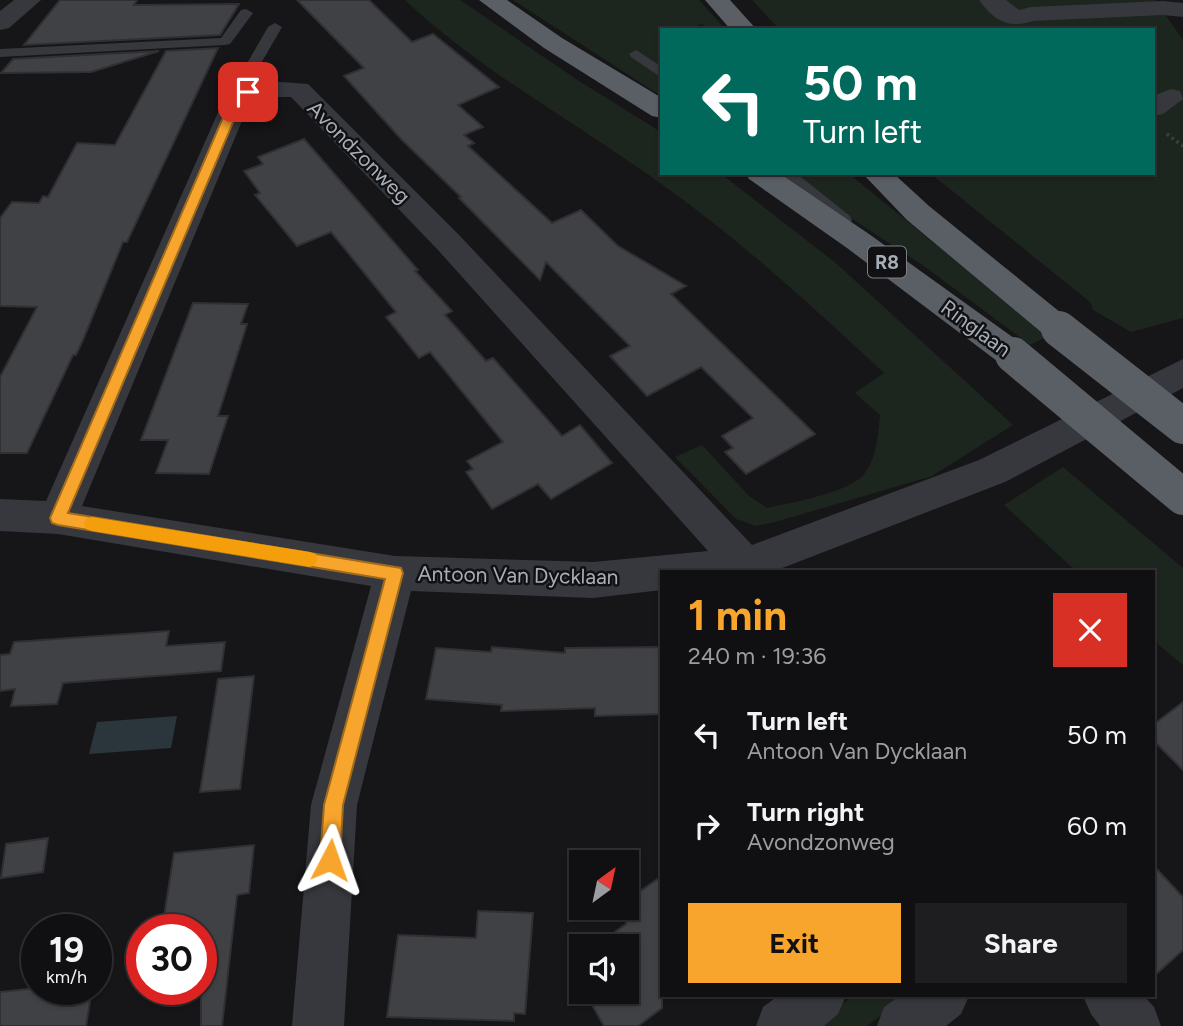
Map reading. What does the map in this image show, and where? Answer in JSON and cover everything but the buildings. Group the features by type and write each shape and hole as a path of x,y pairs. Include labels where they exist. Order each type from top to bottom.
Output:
{"highway":[{"path":"491,0 553,43 660,109"},
{"path":"717,0 743,28"},
{"name":"Ringlaan","path":"762,175 858,241 1013,355 1183,497"},
{"path":"878,175 918,213 1183,426"}],"street":[{"path":"0,23 29,0"},
{"path":"991,0 1022,24 1031,14 1163,8 1182,13"},
{"name":"Avondzonweg","path":"248,92 280,88 299,90 449,243 745,565"},
{"path":"58,518 237,99 248,92"},
{"path":"691,570 745,565 992,471 1183,372"},
{"name":"Antoon Van Dycklaan","path":"0,515 58,518 395,573 593,580 660,573"},
{"path":"318,1026 334,805 395,573"},
{"path":"782,1026 819,997"},
{"path":"903,1026 942,997"},
{"path":"1110,997 1135,1026"}],"lane":[{"path":"0,53 225,41 246,13"},
{"path":"248,92 245,79 275,27"},
{"path":"636,54 660,72"},
{"path":"788,175 1013,355"},
{"path":"866,175 1059,329"}],"shaded area":[{"path":"405,0 460,0 579,81 660,131 660,175 723,175 837,264 1013,425 932,476 775,522 756,526 736,519 675,457 702,445 749,496 767,508 805,500 847,486 865,473 872,459 880,415 855,393 884,373 797,293 707,218 643,171 490,69"},
{"path":"513,0 699,0 724,28 707,28 702,24 693,28 660,28 660,95"},
{"path":"752,0 1155,0 1183,40 1183,318 1131,332 1093,310 1090,302 932,175 1155,175 1155,28 778,28"},
{"path":"785,175 850,175 1048,336 1030,345 924,266"},
{"path":"1063,467 1183,568 1183,665 1155,642 1155,570 1075,570 1004,505"},
{"path":"177,716 171,748 89,754 97,722"},
{"path":"852,997 905,997 867,1026 814,1026"}],"slow traffic":[{"path":"92,524 310,559"}],"route":[{"path":"248,92 237,99 58,518 395,573 334,805 330,860"}]}
